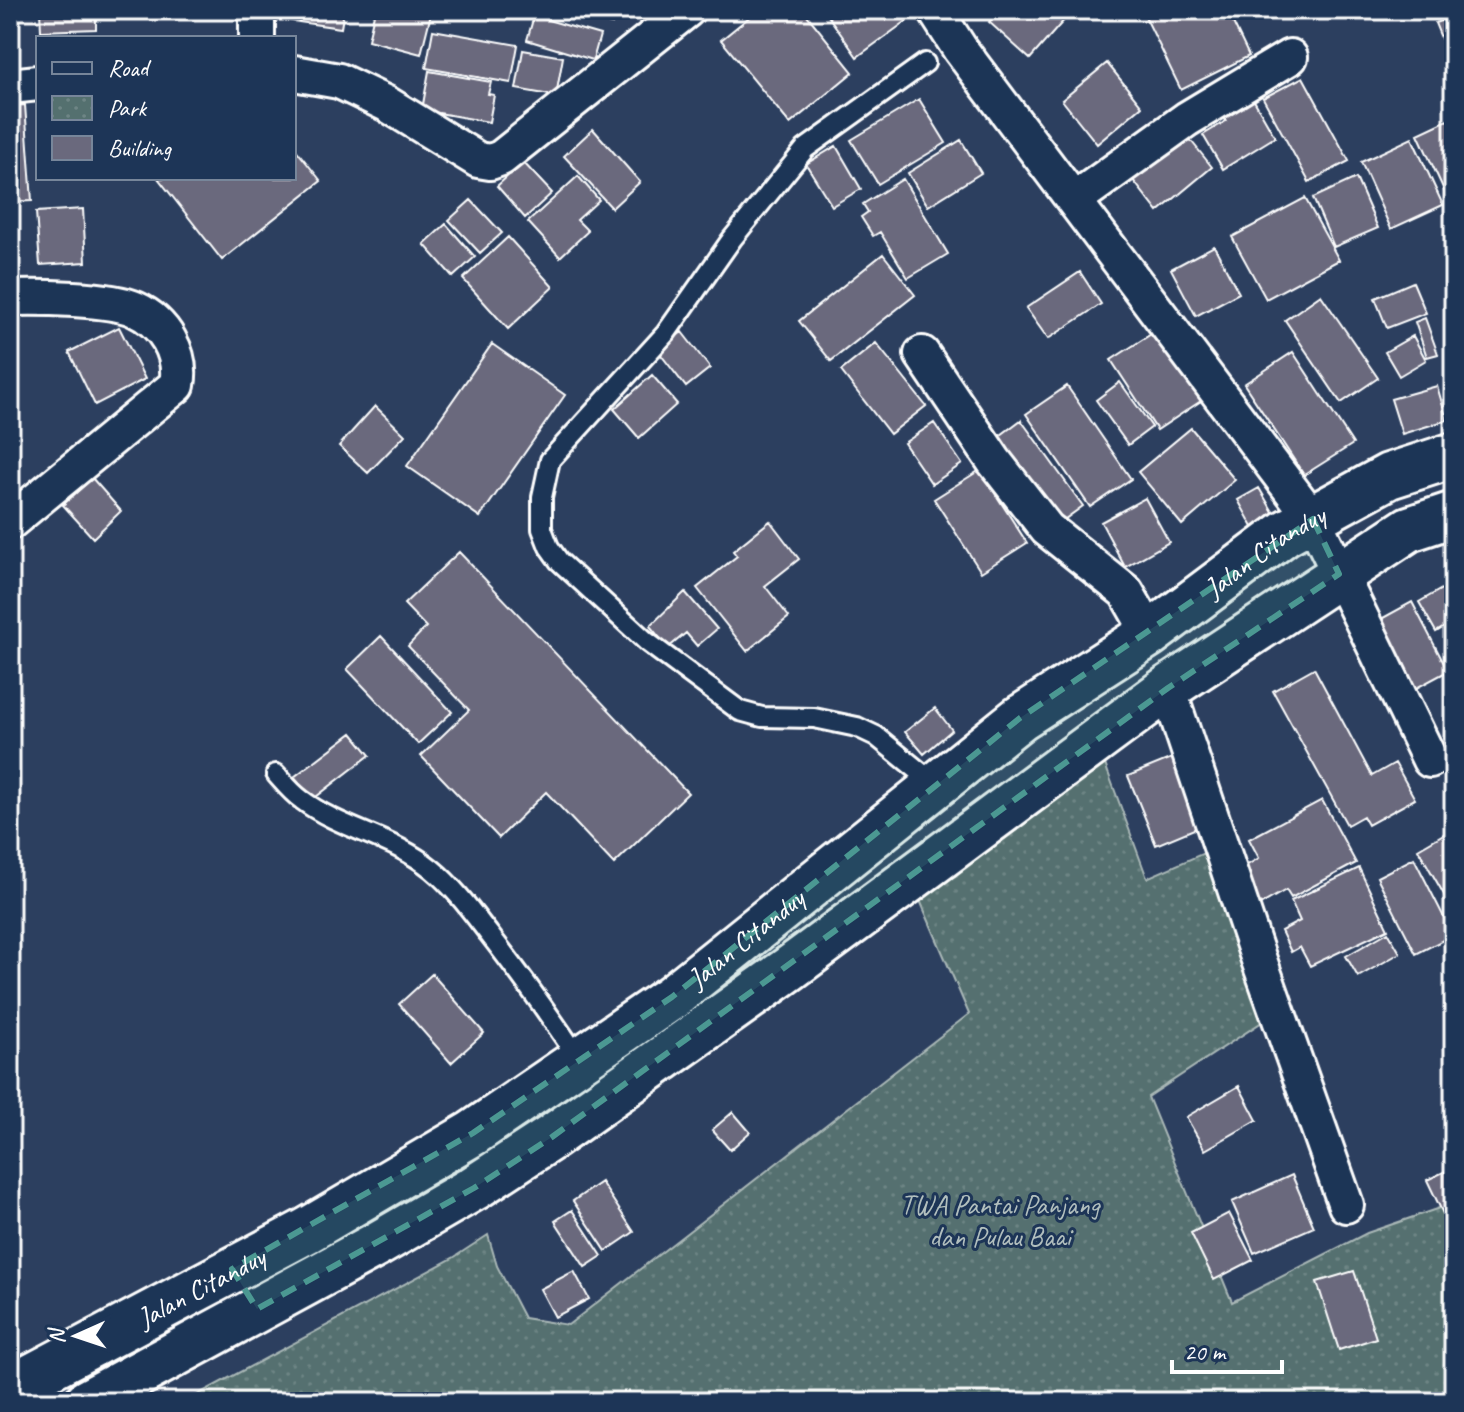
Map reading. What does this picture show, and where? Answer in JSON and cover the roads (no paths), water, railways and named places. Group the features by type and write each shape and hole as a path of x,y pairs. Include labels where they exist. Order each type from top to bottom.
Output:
{"main road":[{"name":"Jalan Citanduy","path":"10,1388 308,1230 473,1133 672,997 1020,718 1150,634 1285,533 1389,476 1454,455"},
{"name":"Jalan Citanduy","path":"87,1402 474,1188 552,1137 789,969 1168,688 1409,529 1454,514"},
{"path":"232,1269 257,1309"}],"street":[{"path":"257,10 257,36"},
{"path":"296,73 339,81 387,104 478,160 490,162 501,158 548,123 687,10"},
{"path":"935,10 960,49 1313,519 1430,760"},
{"path":"1074,200 1187,119 1290,57"},
{"path":"10,86 36,83"},
{"path":"10,298 37,297 134,308 156,322 175,350 180,372 177,385 10,522"},
{"path":"922,354 994,461 1047,529 1126,592 1150,634"},
{"path":"1168,688 1259,960 1346,1205"}],"lane":[{"path":"925,63 805,149 732,239 666,333 550,460 541,513 542,529 559,561 647,642 740,711 755,716 814,718 857,727 876,736 936,785"},
{"path":"276,774 299,798 315,809 353,829 394,844 433,870 465,903 519,972 579,1059"}],"park label":[{"name":"TWA Pantai Panjang dan Pulau Baai","path":"1000,1220"}]}
